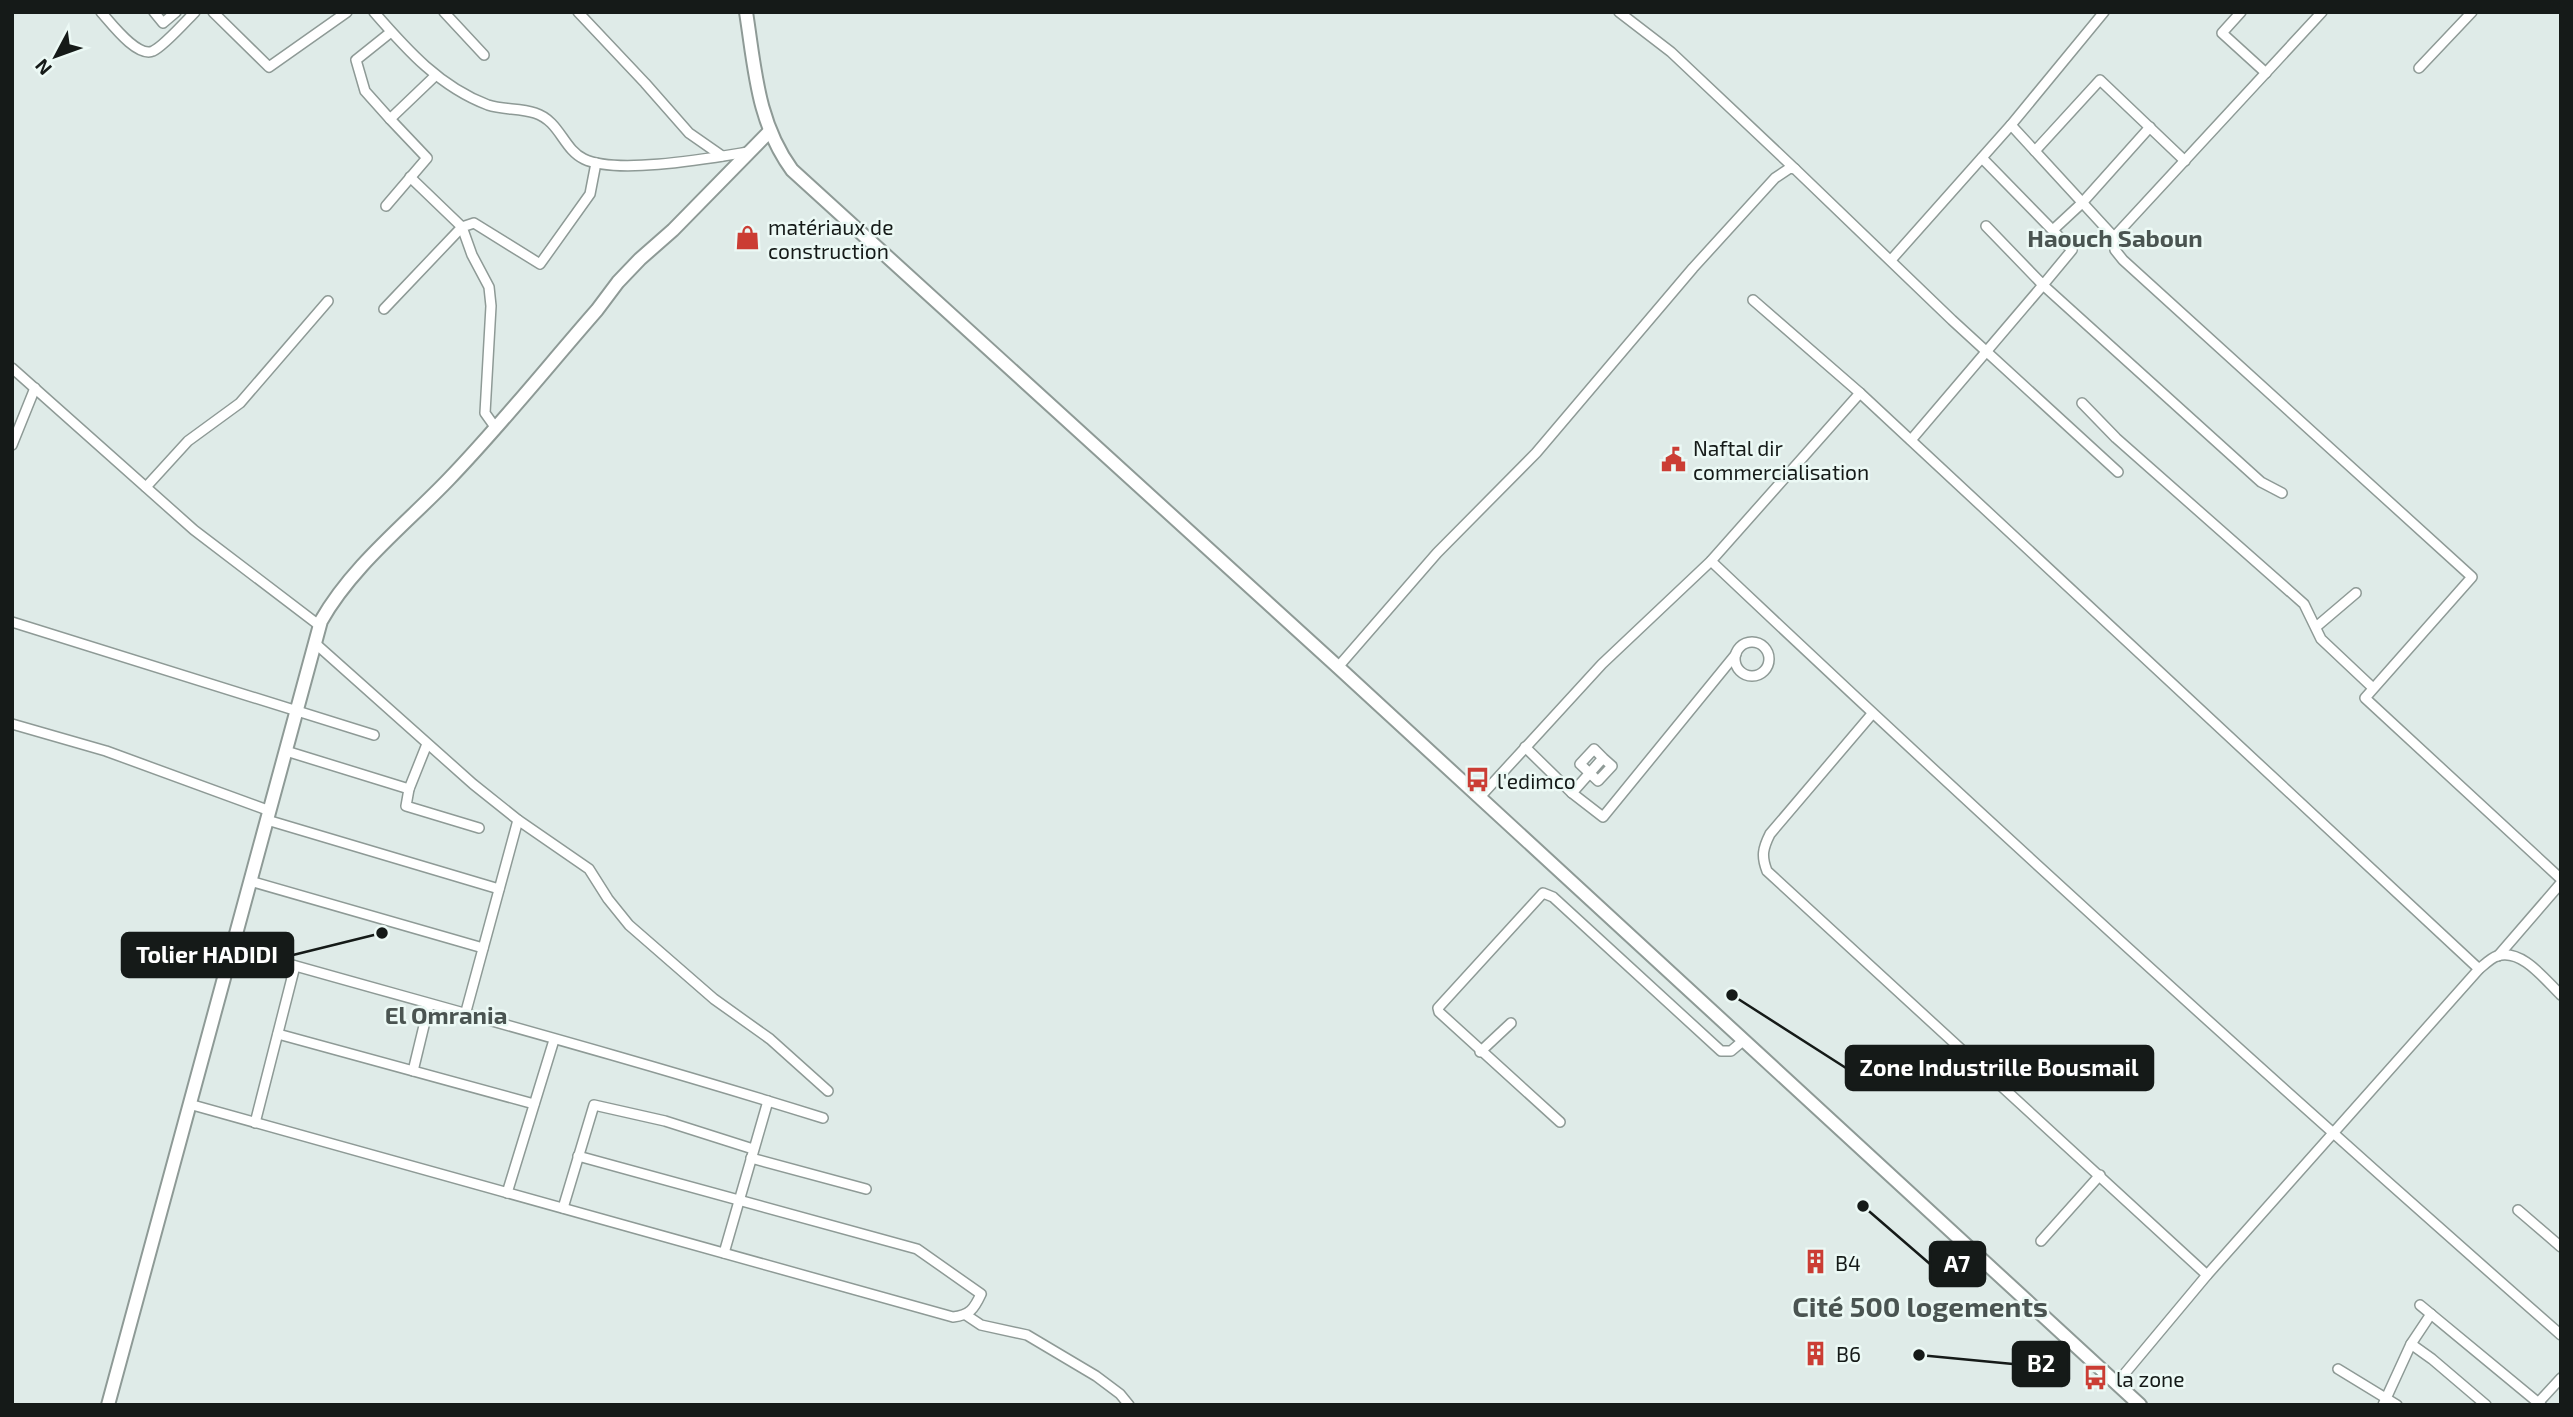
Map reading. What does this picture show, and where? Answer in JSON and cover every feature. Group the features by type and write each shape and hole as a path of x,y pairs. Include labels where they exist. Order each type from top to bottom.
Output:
{"main road":[{"path":"746,12 762,110 769,132 792,170 1339,667 2140,1405"},
{"path":"108,1405 320,626 333,601 353,577 451,477 597,310 618,282 769,132"}],"street":[{"path":"101,12 127,42 144,52 153,51 195,12"},
{"path":"154,12 163,23 176,12"},
{"path":"214,12 269,67 347,12"},
{"path":"374,12 391,32 447,85 490,106 537,113 555,125 575,153 583,159 622,165 677,163 748,152"},
{"path":"444,12 484,55"},
{"path":"578,12 689,133 722,156"},
{"path":"1619,12 1671,52 1986,352 2118,472"},
{"path":"1891,260 2011,125 2104,12"},
{"path":"2241,12 2222,33 2266,73"},
{"path":"2114,237 2322,12"},
{"path":"2419,68 2472,12"},
{"path":"386,206 427,158 365,91 356,60 391,32"},
{"path":"390,119 435,76"},
{"path":"2035,151 2100,80 2185,161"},
{"path":"2011,125 2114,237 2115,250 2123,260 2472,577 2365,698 2561,881 2498,956 2479,969 2207,1276 2116,1384"},
{"path":"2054,229 2082,203 2150,127"},
{"path":"1911,440 2071,250 2054,229 1982,158"},
{"path":"384,309 462,227 474,223 540,264 590,194 596,163"},
{"path":"1339,667 1437,553 1536,453 1693,268 1775,178 1785,169 1796,169"},
{"path":"410,177 462,227 472,255 489,287 491,306 485,413 495,427"},
{"path":"1986,226 2043,285 2261,482 2282,493"},
{"path":"1753,300 1860,393 2479,969"},
{"path":"146,487 188,441 240,403 328,301"},
{"path":"12,368 194,530 320,626"},
{"path":"12,445 35,388"},
{"path":"1480,797 1602,664 1711,561 1860,393"},
{"path":"2082,402 2116,438 2304,604 2322,639 2373,688"},
{"path":"1711,561 1872,714 2334,1134 2561,1335"},
{"path":"2316,627 2356,593"},
{"path":"12,622 374,736"},
{"path":"316,644 473,784 589,869 629,925 714,999 770,1039 828,1091"},
{"path":"1525,747 1572,793 1603,817 1736,654"},
{"path":"1872,714 1770,834 1762,859 1767,871 2207,1276"},
{"path":"12,724 106,751 269,815 499,889"},
{"path":"428,744 409,789 406,806 478,828"},
{"path":"1594,749 1612,766 1598,781 1590,773 1580,764 1594,749"},
{"path":"286,751 409,789"},
{"path":"1572,793 1590,773"},
{"path":"465,1015 519,820"},
{"path":"250,881 483,948"},
{"path":"1560,1122 1440,1016 1438,1008 1543,893 1553,897 1721,1051 1731,1051 1744,1040"},
{"path":"232,948 689,1077 823,1118"},
{"path":"2498,956 2514,956 2525,961 2561,995"},
{"path":"255,1123 295,966"},
{"path":"413,1071 429,1005"},
{"path":"1480,1052 1511,1023"},
{"path":"278,1034 534,1104"},
{"path":"507,1193 554,1040"},
{"path":"724,1253 768,1101"},
{"path":"189,1104 953,1317 966,1315 974,1308 981,1294 918,1249 578,1156"},
{"path":"563,1208 593,1105 665,1121 752,1153 866,1189"},
{"path":"2041,1241 2100,1175"},
{"path":"2518,1210 2561,1247"},
{"path":"2420,1304 2539,1404 2561,1378"},
{"path":"2384,1401 2411,1344 2431,1314"},
{"path":"966,1315 981,1325 1027,1335 1096,1376 1120,1394 1129,1405"},
{"path":"2411,1344 2486,1405"},
{"path":"2338,1369 2384,1401 2397,1405"}],"place":[{"name":"matériaux de construction","path":"748,238"},
{"name":"Naftal dir commercialisation","path":"1673,459"},
{"name":"l'edimco","path":"1477,780"},
{"name":"Tolier HADIDI","path":"382,933"},
{"name":"Zone Industrille Bousmail","path":"1732,995"},
{"name":"A7","path":"1863,1206"},
{"name":"B4","path":"1815,1262"},
{"name":"B6","path":"1816,1353"},
{"name":"B2","path":"1919,1355"},
{"name":"la zone","path":"2096,1378"}],"district":[{"name":"Haouch Saboun","path":"2115,237"},
{"name":"El Omrania","path":"446,1014"},
{"name":"Cité 500 logements","path":"1920,1306"}]}
